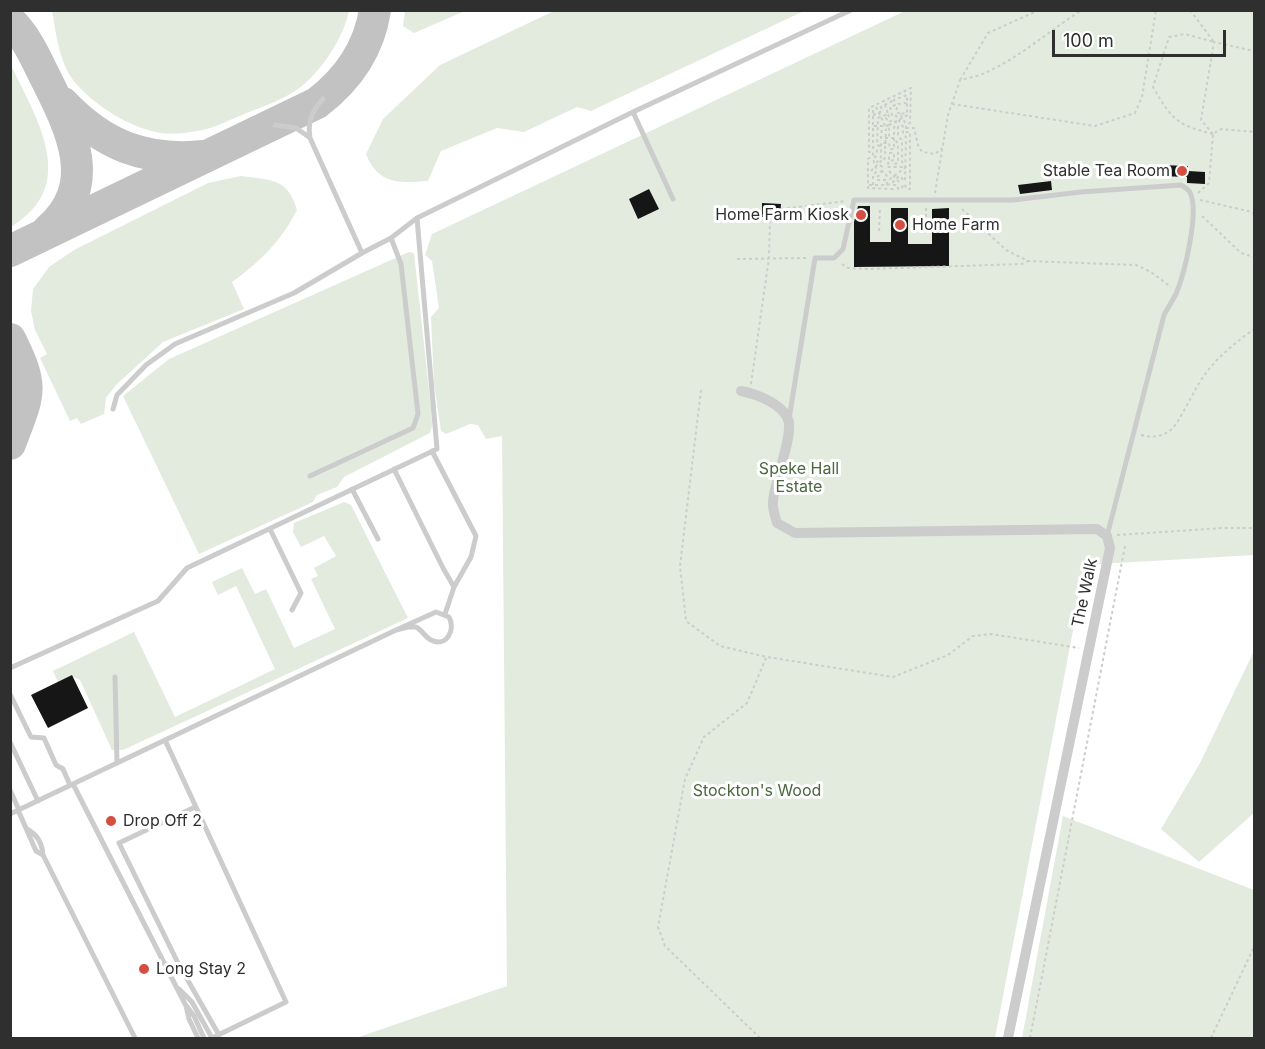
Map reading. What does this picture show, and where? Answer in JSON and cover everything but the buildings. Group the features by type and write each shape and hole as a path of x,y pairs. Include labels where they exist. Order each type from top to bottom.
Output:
{"street":[{"path":"746,392 778,408 786,416 789,424 772,503 777,523 795,533 1097,529 1107,536"},
{"name":"The Walk","path":"1008,1038 1110,548 1107,536"}],"lane":[{"path":"113,410 117,394 146,365 176,344 294,293 391,238 417,218 633,112 851,10"},
{"path":"323,99 312,114 309,126 310,138 362,253"},
{"path":"633,112 674,199"},
{"path":"275,125 296,128 310,138"},
{"path":"789,424 815,258 834,258 843,249 854,200 1013,200 1080,192 1181,185 1189,191 1191,198 1193,225 1187,256 1177,292 1164,315 1107,536"},
{"path":"10,668 158,601 187,568 437,449 417,218"},
{"path":"310,476 413,428 418,414 401,264 391,238"},
{"path":"432,451 476,536 471,557 454,586 445,614"},
{"path":"394,469 454,586"},
{"path":"352,489 378,539"},
{"path":"270,529 301,593 292,609"},
{"path":"10,814 396,630 428,612 445,614 451,621 452,629 451,634 444,641 429,639 416,627 396,630"},
{"path":"115,677 117,763"},
{"path":"10,694 31,737 44,738 56,765 63,769 72,784 176,985 198,1038"},
{"path":"165,740 286,1002 212,1038 192,1002 176,985"},
{"path":"10,742 38,801"},
{"path":"10,790 36,851 43,855 135,1038"},
{"path":"195,807 119,843 178,963 219,1035"},
{"path":"185,1004 194,1016 204,1038"}],"path":[{"path":"934,199 942,148 960,80 988,33 1039,10"},
{"path":"960,80 986,73 1017,56 1082,10"},
{"path":"952,104 1095,126 1135,113 1143,97 1156,10"},
{"path":"1190,10 1214,42 1202,120 1213,134 1209,183 1191,198"},
{"path":"1254,51 1185,34 1169,38 1153,87 1172,117 1187,128 1213,134 1221,129 1254,132"},
{"path":"902,183 902,189 898,189 897,185 894,185 893,189 868,188 868,159 873,155 873,152 869,152 869,108 911,88 910,123 906,126"},
{"path":"873,115 882,111 881,106 907,95 905,110"},
{"path":"868,184 891,184 899,176 905,181 906,137 896,114 892,115 890,107 895,105 894,100"},
{"path":"889,160 889,164 886,165 888,169 907,189 910,189 910,132 906,132 906,126 896,111 898,104 906,103"},
{"path":"900,114 906,113 906,103"},
{"path":"885,105 889,117 886,118 888,122 894,120 898,126 898,136 902,140 902,162 906,167"},
{"path":"873,185 873,175 877,171 873,164 877,150 873,148 875,106"},
{"path":"875,106 888,126 889,138"},
{"path":"881,146 877,146 878,118 888,114"},
{"path":"869,172 883,159 889,157 889,160 894,160 894,153 885,153 886,131 888,126 909,115"},
{"path":"873,126 882,126 881,138 894,138"},
{"path":"886,185 887,180 877,180 882,167 877,162 881,157 881,143 889,143 890,149 894,149 894,127 898,126"},
{"path":"906,126 914,128 922,152 935,154 942,148"},
{"path":"894,138 898,144 898,163 894,164 894,167"},
{"path":"888,169 906,167"},
{"path":"881,170 890,179 906,167"},
{"path":"1191,198 1254,214"},
{"path":"1191,198 1205,221 1222,237 1241,253 1254,256"},
{"path":"926,199 926,232"},
{"path":"951,199 1006,250 1028,261 1136,265 1151,272 1177,292"},
{"path":"781,209 854,200"},
{"path":"879,231 880,201"},
{"path":"746,392 769,258 770,218"},
{"path":"737,259 815,258"},
{"path":"834,258 848,268 868,269 1022,264 1028,261"},
{"path":"1132,434 1152,438 1163,435 1174,427 1204,375 1228,347 1254,329"},
{"path":"701,390 680,566 686,621 720,646 767,657 893,677 948,655 973,636 991,634 1089,650"},
{"path":"1107,536 1212,528 1254,528"},
{"path":"1030,1038 1125,546"},
{"path":"760,1038 665,946 658,927 685,779 704,737 747,703 767,657"},
{"path":"1210,1038 1254,947"}],"green space":[{"path":"52,10 349,11 342,33 330,54 315,74 298,89 274,102 210,128 170,134 149,130 125,121 101,106 81,89 64,64"},
{"path":"405,10 465,11 414,33 403,26"},
{"path":"554,11 804,11 591,111 577,107 524,132 497,128 441,151 428,181 399,182 377,172 366,154 383,119 440,65"},
{"name":"Speke Hall Estate","path":"905,11 1254,11 1254,555 1083,565 1076,615 995,1038 356,1038 507,986 502,436 486,439 478,425 470,424 446,434 441,431 434,384 431,317 439,308 432,261 425,255 432,234"},
{"path":"11,65 41,129 47,151 48,172 44,192 32,210 11,227"},
{"path":"241,176 277,182 289,192 297,210 284,232 269,250 232,282 244,309 163,342 116,385 106,398 104,414 81,424 77,418 70,421 40,358 47,354 35,330 31,311 33,289 49,267 74,250 208,183"},
{"path":"409,252 414,253 431,408 430,433 344,477 337,487 317,495 313,502 199,554 123,396 169,359"},
{"path":"344,502 351,505 408,618 123,750 112,750 80,680 71,676 58,682 53,671 134,632 175,717 275,669 236,586 218,595 212,582 242,568 255,594 266,589 294,648 335,629 311,579 318,576 314,568 336,556 324,536 301,547 293,532 294,523"},
{"path":"1254,651 1254,813 1199,862 1161,829 1200,763"},
{"path":"1063,816 1254,890 1254,1038 1022,1038"}],"taxiway":[{"path":"10,251 317,103 338,84 355,63 368,38 375,10"},
{"path":"10,21 31,48 64,117 76,156 77,176 73,194 64,213 48,230"},
{"path":"63,103 94,130 126,148 163,156 204,156"},
{"path":"10,339 26,381 25,402 10,444"}],"place":[{"name":"Stable Tea Room","path":"1182,171"},
{"name":"Home Farm Kiosk","path":"861,215"},
{"name":"Home Farm","path":"900,225"},
{"name":"Drop Off 2","path":"111,821"},
{"name":"Long Stay 2","path":"144,969"}],"park label":[{"name":"Stockton's Wood","path":"757,791"}]}
